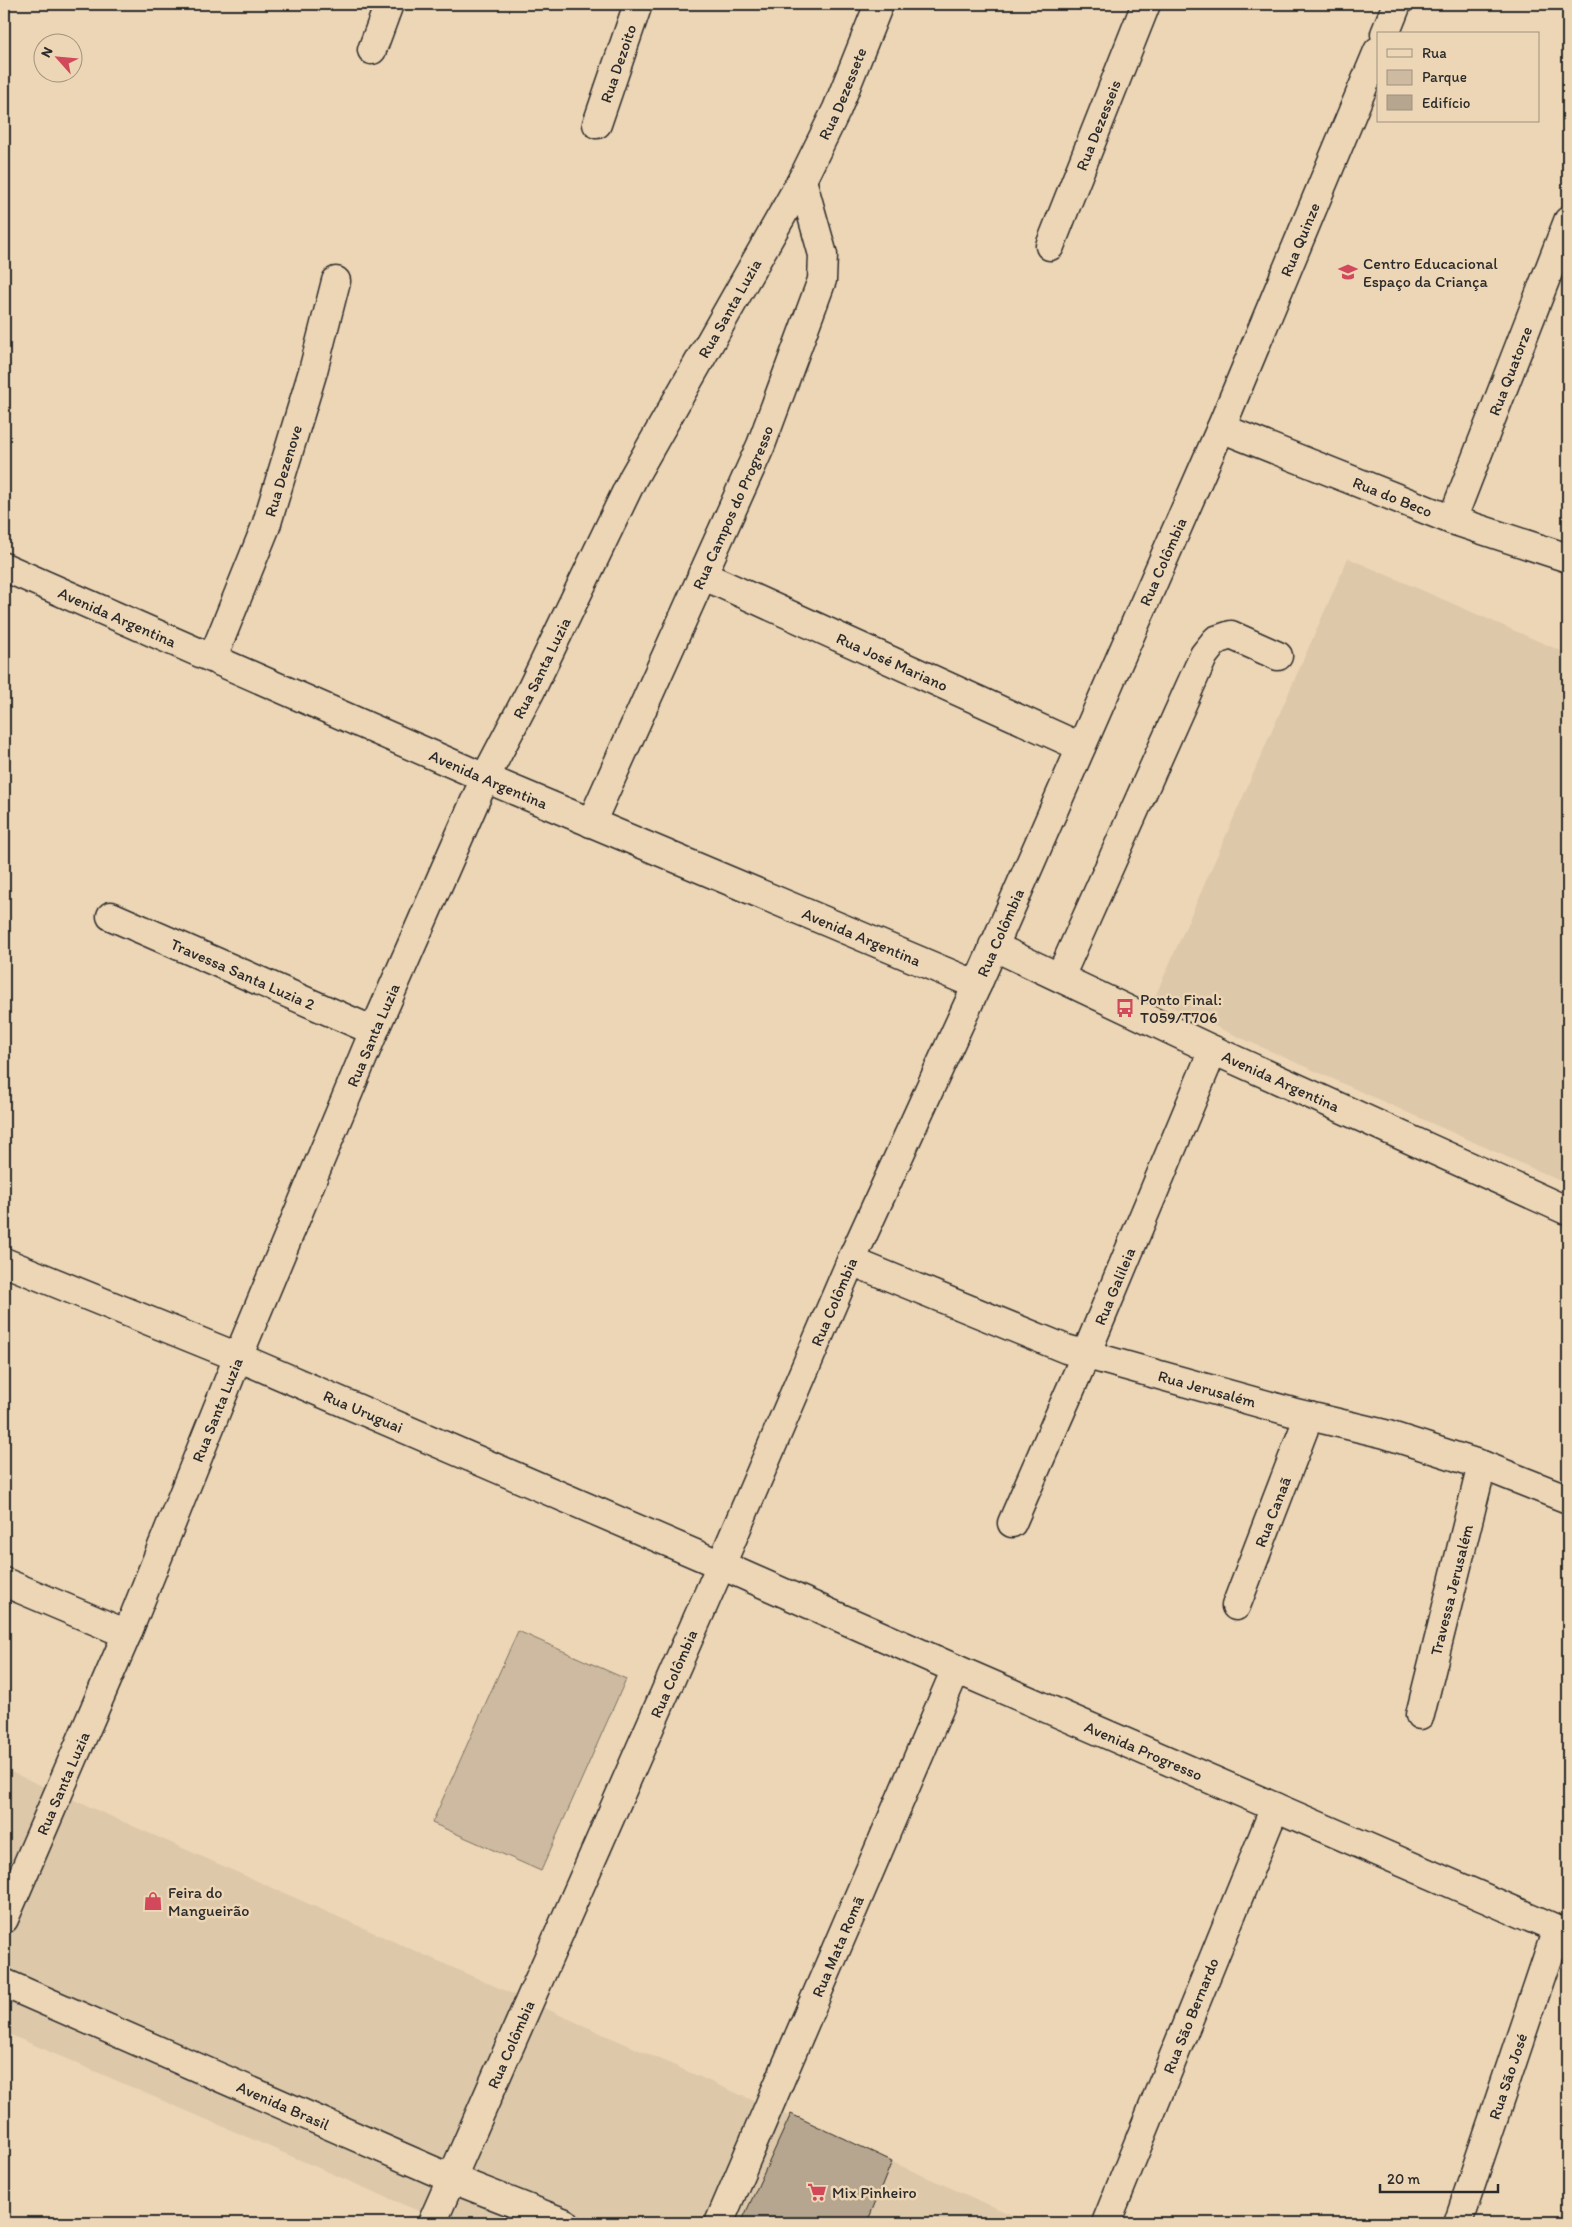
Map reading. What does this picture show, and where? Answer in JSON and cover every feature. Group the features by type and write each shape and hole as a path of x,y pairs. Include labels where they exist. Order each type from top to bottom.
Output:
{"street":[{"path":"372,50 389,4"},
{"name":"Rua Dezoito","path":"597,124 638,4"},
{"name":"Rua Dezessete","path":"802,180 837,109 879,4"},
{"name":"Rua Dezesseis","path":"1050,246 1146,4"},
{"path":"1386,32 1398,4"},
{"name":"Rua Quinze","path":"1221,428 1377,53"},
{"name":"Rua Campos do Progresso","path":"591,823 761,445 822,280 823,255 802,180"},
{"name":"Rua Santa Luzia","path":"4,1919 127,1634 238,1358 374,1032 485,778 531,690 633,478 802,180"},
{"name":"Rua Quatorze","path":"1452,520 1568,221"},
{"name":"Rua Dezenove","path":"214,657 266,526 314,371 336,281"},
{"name":"Rua do Beco","path":"1221,428 1452,520 1568,558"},
{"name":"Rua Colômbia","path":"432,2223 450,2178 721,1565 851,1261 994,946 1221,428"},
{"name":"Avenida Argentina","path":"4,567 214,657 485,778 976,985"},
{"name":"Rua José Mariano","path":"702,575 1081,748"},
{"path":"1060,977 1204,655 1216,640 1231,635 1278,656"},
{"name":"Travessa Santa Luzia 2","path":"111,916 374,1032"},
{"name":"Avenida Argentina","path":"994,946 1213,1050 1568,1211"},
{"name":"Rua Galileia","path":"1012,1523 1086,1354 1213,1050"},
{"name":"Rua Jerusalém","path":"851,1261 1066,1349 1309,1416 1385,1434 1482,1465 1568,1499"},
{"name":"Rua Uruguai","path":"4,1262 238,1358 721,1565"},
{"name":"Rua Canaã","path":"1236,1606 1309,1416"},
{"name":"Travessa Jerusalém","path":"1420,1716 1482,1465"},
{"name":"Avenida Progresso","path":"721,1565 1562,1932"},
{"path":"4,1582 127,1634"},
{"name":"Rua Mata Romã","path":"719,2223 956,1669"},
{"name":"Rua São Bernardo","path":"1106,2223 1275,1808"},
{"name":"Rua São José","path":"1458,2223 1562,1932"},
{"name":"Avenida Brasil","path":"4,1983 450,2178 565,2223"}],"shaded area":[{"path":"1348,558 1568,654 1567,1184 1154,999"},
{"name":"Feira do Mangueirão","path":"4,1769 1030,2223 446,2223 4,2032"}],"green space":[{"path":"518,1631 626,1679 541,1871 432,1823"}],"building":[{"name":"Mix Pinheiro","path":"791,2114 892,2161 867,2223 741,2223"}],"place":[{"name":"Centro Educacional Espaço da Criança","path":"1348,272"},
{"name":"Ponto Final: T059/T706","path":"1125,1008"},
{"name":"Feira do Mangueirão","path":"153,1901"},
{"name":"Mix Pinheiro","path":"817,2192"}]}
